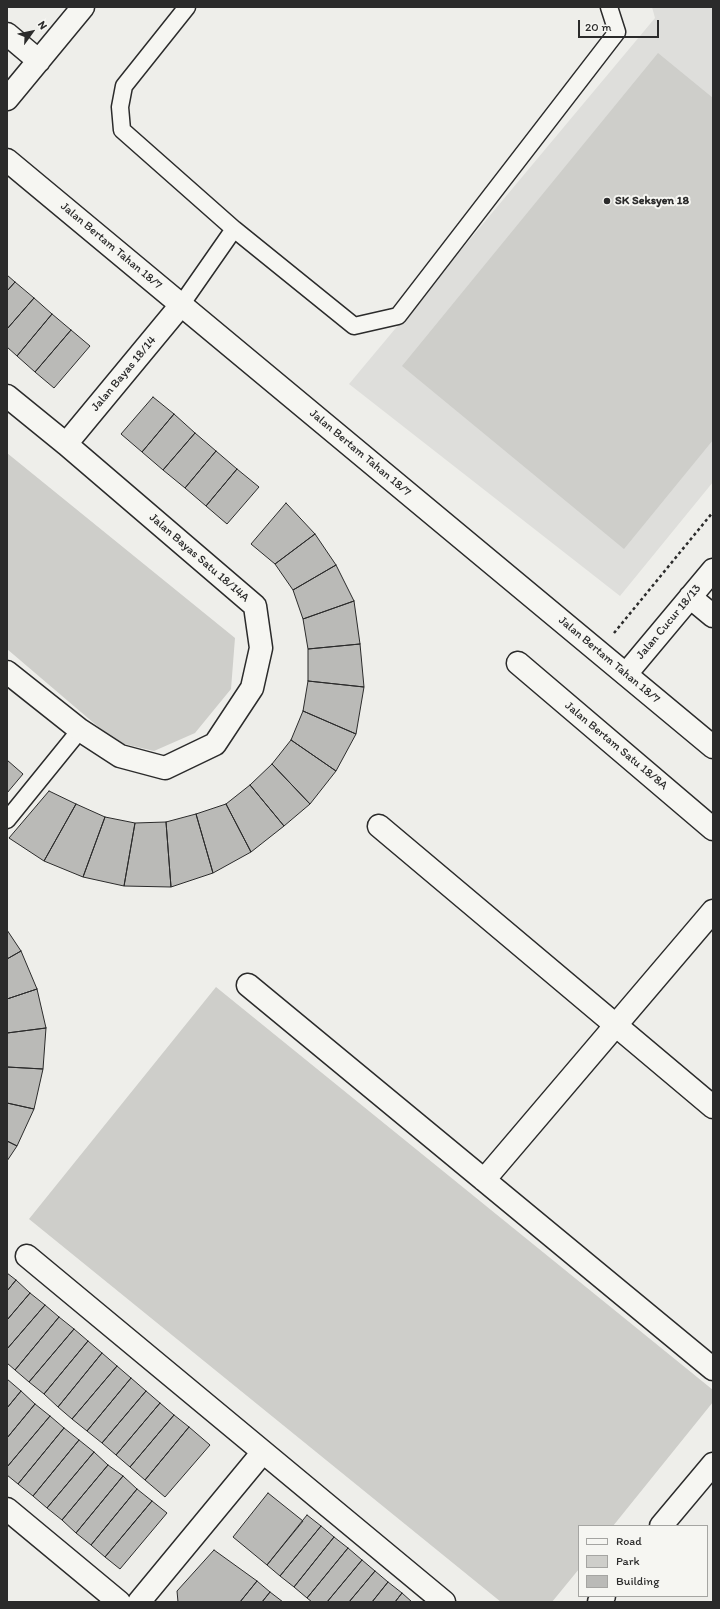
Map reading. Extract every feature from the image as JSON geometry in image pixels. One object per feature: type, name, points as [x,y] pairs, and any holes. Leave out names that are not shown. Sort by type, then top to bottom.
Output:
[{"type":"street","points":[[7,99],[83,7]]},
{"type":"street","points":[[7,34],[39,61]]},
{"type":"street","name":"Jalan Bertam Tahan 18/7","points":[[7,160],[713,747]]},
{"type":"street","name":"Jalan Bayas 18/14","points":[[66,444],[181,305]]},
{"type":"street","name":"Jalan Bayas Satu 18/14A","points":[[7,396],[66,444],[255,606],[261,648],[252,688],[215,744],[165,768],[120,756],[80,730],[7,672]]},
{"type":"street","name":"Jalan Cucur 18/13","points":[[626,674],[713,570]]},
{"type":"street","points":[[690,597],[713,616]]},
{"type":"street","name":"Jalan Bertam Satu 18/8A","points":[[518,664],[713,829]]},
{"type":"street","points":[[379,826],[713,1107]]},
{"type":"street","points":[[484,1180],[713,911]]},
{"type":"street","points":[[248,985],[713,1369]]},
{"type":"street","points":[[27,1256],[444,1602]]},
{"type":"street","points":[[139,1602],[263,1452]]},
{"type":"street","points":[[663,1525],[713,1464]]},
{"type":"street","points":[[7,1509],[119,1602]]},
{"type":"lane","points":[[187,7],[124,86],[120,107],[122,130],[234,229],[354,326],[398,316],[617,32],[609,7]]},
{"type":"lane","points":[[181,305],[234,229]]},
{"type":"lane","points":[[7,820],[80,730]]},
{"type":"path","points":[[599,652],[713,512]]},
{"type":"shaded area","name":"SK Seksyen 18","points":[[652,7],[713,7],[713,482],[620,596],[349,384],[655,18]]},
{"type":"green space","name":"SK Seksyen 18","points":[[658,53],[713,98],[713,440],[624,549],[402,366]]},
{"type":"green space","points":[[7,453],[235,638],[231,689],[195,733],[154,751],[116,742],[7,649]]},
{"type":"green space","points":[[216,987],[713,1390],[713,1402],[614,1525],[578,1525],[578,1570],[552,1602],[501,1602],[29,1219]]},
{"type":"building","points":[[7,275],[15,282],[7,291]]},
{"type":"building","points":[[15,282],[34,298],[7,329],[7,291]]},
{"type":"building","points":[[34,298],[52,314],[17,356],[7,347],[7,329]]},
{"type":"building","points":[[52,314],[71,330],[35,372],[17,356]]},
{"type":"building","points":[[71,330],[90,346],[54,388],[35,372]]},
{"type":"building","points":[[153,397],[174,414],[142,452],[121,434]]},
{"type":"building","points":[[174,414],[195,433],[163,470],[142,452]]},
{"type":"building","points":[[195,433],[216,451],[185,488],[163,470]]},
{"type":"building","points":[[216,451],[237,469],[206,506],[185,488]]},
{"type":"building","points":[[237,469],[259,487],[227,524],[206,506]]},
{"type":"building","points":[[286,503],[315,534],[275,564],[251,544]]},
{"type":"building","points":[[315,534],[336,565],[293,590],[275,564]]},
{"type":"building","points":[[336,565],[354,601],[303,619],[293,590]]},
{"type":"building","points":[[354,601],[360,644],[308,649],[303,619]]},
{"type":"building","points":[[360,644],[364,687],[308,681],[308,649]]},
{"type":"building","points":[[308,681],[364,687],[356,734],[303,711]]},
{"type":"building","points":[[303,711],[356,734],[336,771],[291,740]]},
{"type":"building","points":[[291,740],[336,771],[310,804],[272,764]]},
{"type":"building","points":[[7,760],[23,774],[7,793]]},
{"type":"building","points":[[272,764],[310,804],[284,826],[250,785]]},
{"type":"building","points":[[250,785],[284,826],[251,852],[226,804]]},
{"type":"building","points":[[49,791],[76,804],[44,861],[9,838]]},
{"type":"building","points":[[76,804],[105,817],[83,877],[44,861]]},
{"type":"building","points":[[226,804],[251,852],[213,873],[196,814]]},
{"type":"building","points":[[196,814],[213,873],[171,887],[166,822]]},
{"type":"building","points":[[105,817],[135,823],[124,886],[83,877]]},
{"type":"building","points":[[166,822],[171,887],[124,886],[135,823]]},
{"type":"building","points":[[7,930],[21,951],[7,959]]},
{"type":"building","points":[[21,951],[37,989],[7,999],[7,959]]},
{"type":"building","points":[[37,989],[46,1028],[7,1033],[7,999]]},
{"type":"building","points":[[46,1028],[43,1069],[7,1067],[7,1033]]},
{"type":"building","points":[[7,1067],[43,1069],[34,1109],[7,1103]]},
{"type":"building","points":[[7,1103],[34,1109],[17,1146],[7,1141]]},
{"type":"building","points":[[7,1141],[17,1146],[7,1161]]},
{"type":"building","points":[[7,1273],[16,1280],[7,1291]]},
{"type":"building","points":[[16,1280],[30,1293],[7,1320],[7,1291]]},
{"type":"building","points":[[30,1293],[45,1305],[7,1349],[7,1320]]},
{"type":"building","points":[[45,1305],[59,1317],[15,1370],[7,1363],[7,1349]]},
{"type":"building","points":[[59,1317],[74,1329],[29,1382],[15,1370]]},
{"type":"building","points":[[74,1329],[88,1341],[44,1394],[29,1382]]},
{"type":"building","points":[[88,1341],[102,1353],[58,1407],[44,1394]]},
{"type":"building","points":[[102,1353],[117,1366],[72,1419],[58,1407]]},
{"type":"building","points":[[117,1366],[131,1378],[87,1431],[72,1419]]},
{"type":"building","points":[[131,1378],[146,1391],[102,1443],[87,1431]]},
{"type":"building","points":[[7,1379],[21,1391],[7,1408]]},
{"type":"building","points":[[21,1391],[35,1404],[7,1438],[7,1408]]},
{"type":"building","points":[[146,1391],[160,1403],[116,1455],[102,1443]]},
{"type":"building","points":[[160,1403],[174,1415],[130,1467],[116,1455]]},
{"type":"building","points":[[35,1404],[50,1416],[7,1467],[7,1438]]},
{"type":"building","points":[[174,1415],[189,1427],[145,1480],[130,1467]]},
{"type":"building","points":[[50,1416],[64,1428],[18,1484],[7,1475],[7,1467]]},
{"type":"building","points":[[189,1427],[210,1445],[165,1497],[145,1480]]},
{"type":"building","points":[[64,1428],[79,1440],[33,1496],[18,1484]]},
{"type":"building","points":[[79,1440],[94,1452],[47,1508],[33,1496]]},
{"type":"building","points":[[94,1452],[108,1465],[62,1520],[47,1508]]},
{"type":"building","points":[[108,1465],[123,1476],[76,1533],[62,1520]]},
{"type":"building","points":[[123,1476],[137,1489],[91,1545],[76,1533]]},
{"type":"building","points":[[137,1489],[152,1501],[105,1557],[91,1545]]},
{"type":"building","points":[[268,1493],[303,1521],[267,1565],[233,1537]]},
{"type":"building","points":[[152,1501],[167,1513],[120,1569],[105,1557]]},
{"type":"building","points":[[307,1515],[321,1526],[280,1576],[267,1565]]},
{"type":"building","points":[[321,1526],[334,1537],[294,1587],[280,1576]]},
{"type":"building","points":[[334,1537],[348,1548],[307,1598],[294,1587]]},
{"type":"building","points":[[348,1548],[362,1560],[327,1602],[312,1602],[307,1598]]},
{"type":"building","points":[[214,1550],[257,1581],[240,1602],[178,1602],[177,1591]]},
{"type":"building","points":[[362,1560],[375,1571],[349,1602],[327,1602]]},
{"type":"building","points":[[375,1571],[388,1582],[372,1602],[349,1602]]},
{"type":"building","points":[[257,1581],[270,1592],[262,1602],[240,1602]]},
{"type":"building","points":[[388,1582],[402,1593],[395,1602],[372,1602]]},
{"type":"building","points":[[270,1592],[283,1602],[262,1602]]},
{"type":"building","points":[[402,1593],[412,1602],[395,1602]]},
{"type":"place","name":"SK Seksyen 18","points":[[607,201]]}]
